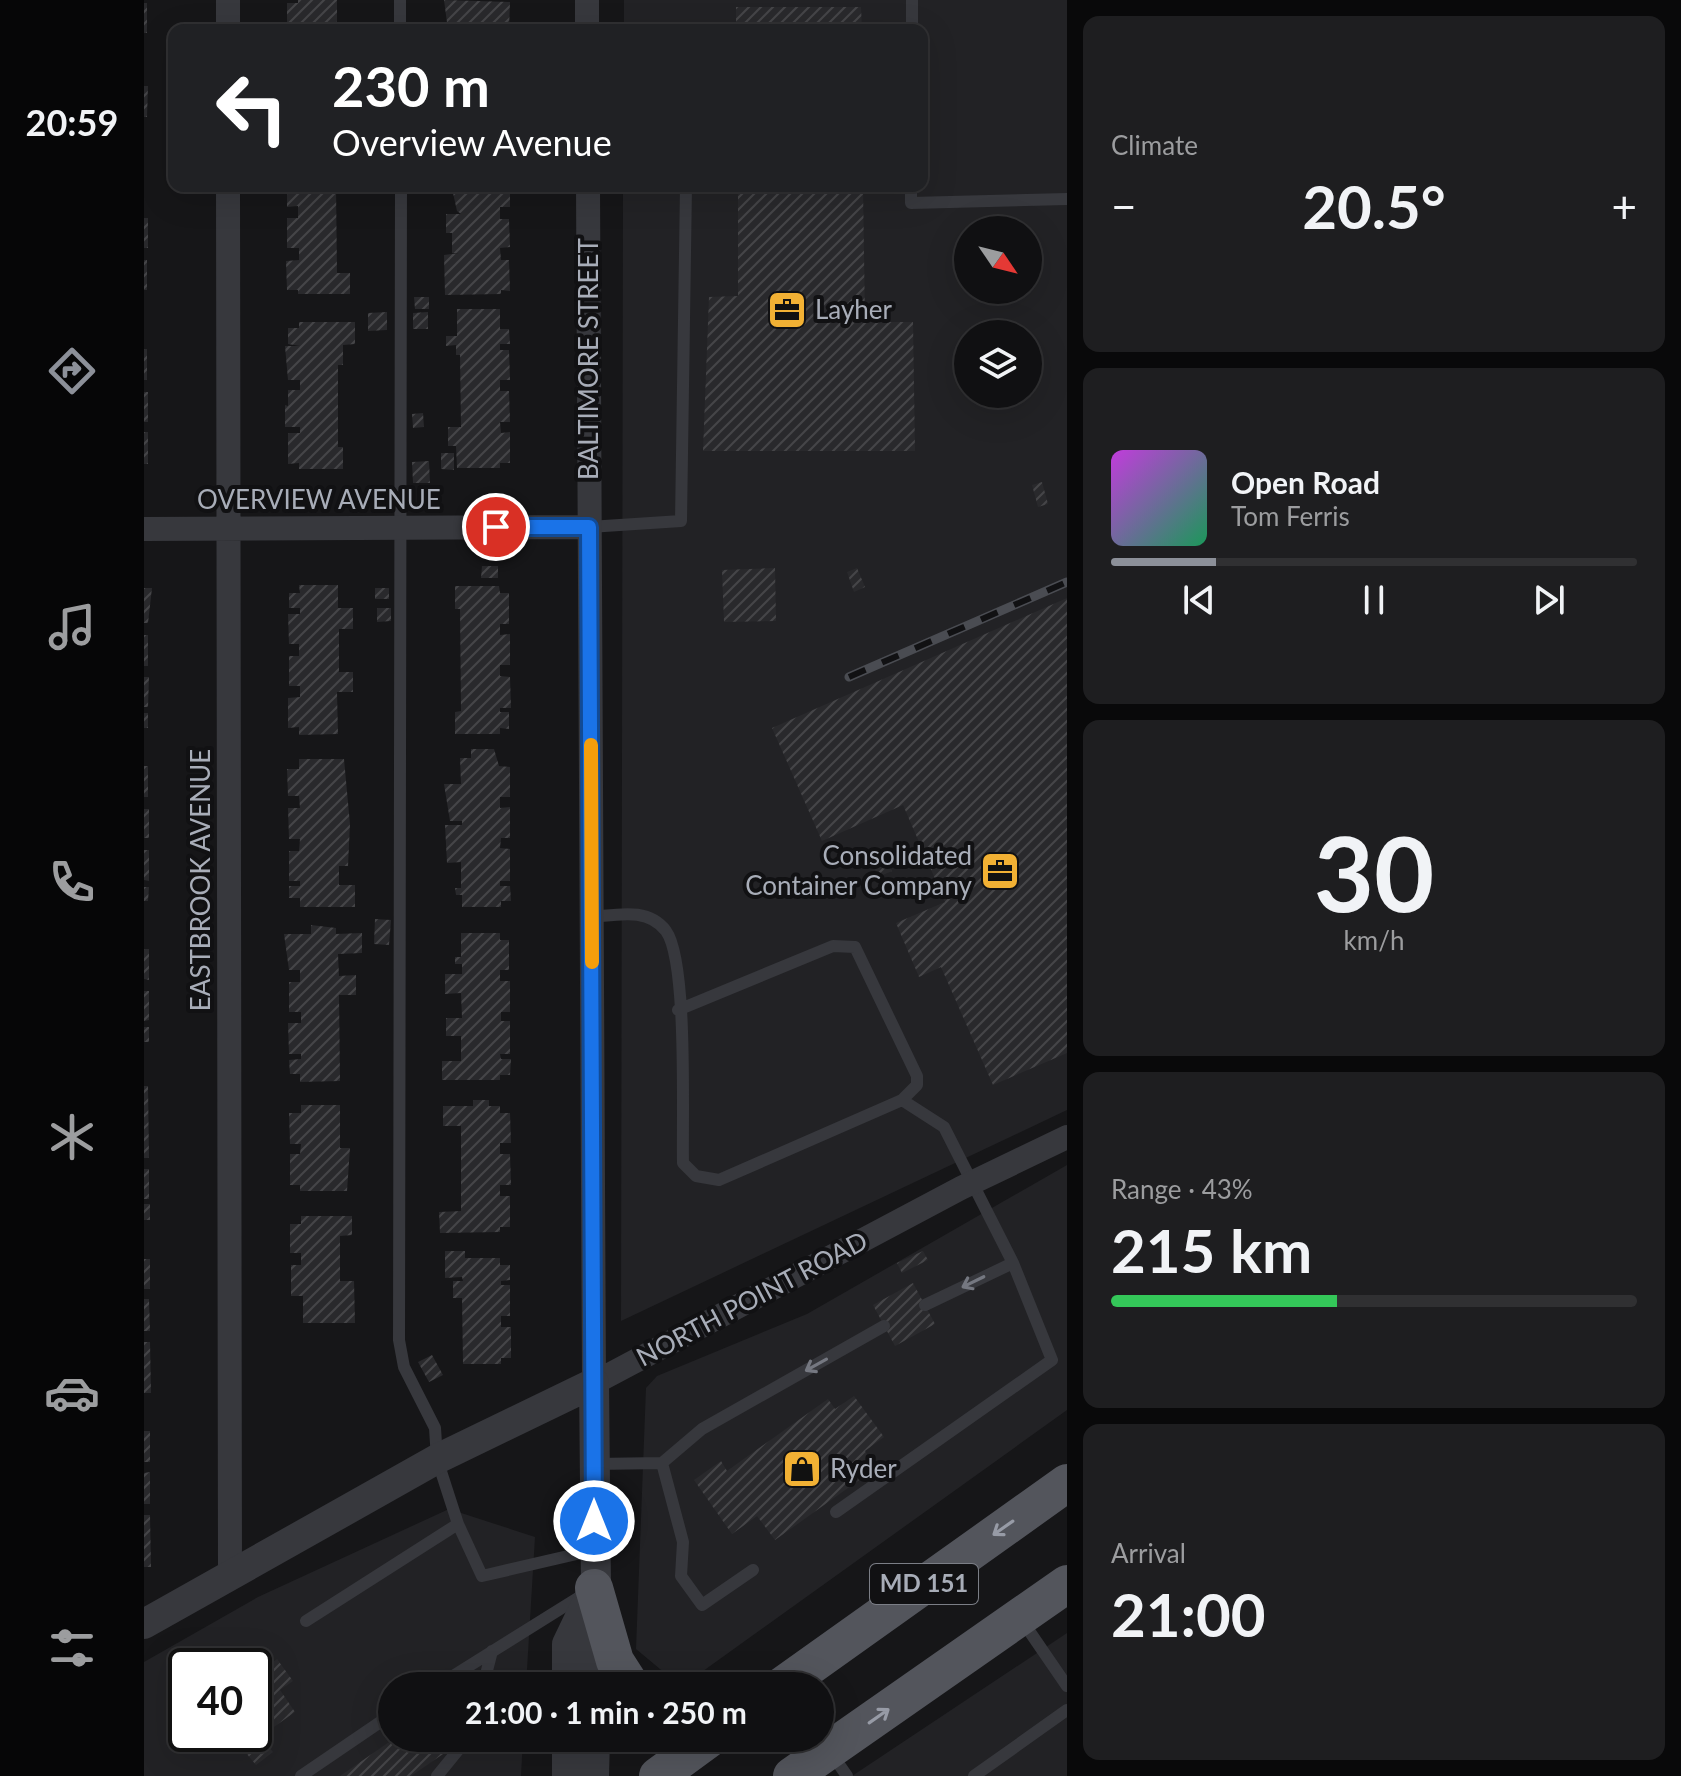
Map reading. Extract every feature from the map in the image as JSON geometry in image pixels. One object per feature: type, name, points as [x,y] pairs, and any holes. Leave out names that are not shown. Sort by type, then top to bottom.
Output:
[{"type":"main road","name":"MD 151","points":[[801,1672],[1067,1483]]},
{"type":"main road","name":"MD 151","points":[[792,1776],[838,1763],[1020,1617],[1067,1584]]},
{"type":"main road","points":[[594,1588],[615,1661],[622,1672]]},
{"type":"main road","points":[[779,1672],[857,1631]]},
{"type":"main road","points":[[658,1776],[691,1752]]},
{"type":"street","points":[[228,0],[228,24]]},
{"type":"street","points":[[587,0],[587,24]]},
{"type":"street","name":"EASTBROOK AVENUE","points":[[228,192],[230,1574]]},
{"type":"street","name":"BALTIMORE STREET","points":[[588,192],[597,1672]]},
{"type":"street","name":"OVERVIEW AVENUE","points":[[144,529],[228,526],[589,527]]},
{"type":"street","name":"NORTH POINT ROAD","points":[[144,1624],[437,1459],[594,1383],[970,1184],[1067,1137]]},
{"type":"street","name":"BALTIMORE STREET","points":[[567,1672],[567,1644],[594,1588]]},
{"type":"street","points":[[567,1752],[567,1776]]},
{"type":"street","points":[[594,1776],[595,1752]]},
{"type":"lane","points":[[400,0],[400,24]]},
{"type":"lane","points":[[912,0],[912,24]]},
{"type":"lane","points":[[401,192],[399,1340],[404,1367],[435,1428],[437,1459],[458,1524],[482,1576],[594,1550]]},
{"type":"lane","points":[[589,527],[681,521],[686,192]]},
{"type":"lane","points":[[911,192],[911,203],[1067,199]]},
{"type":"lane","points":[[592,917],[639,913],[665,931],[677,963],[678,1010],[683,1163],[696,1176],[719,1180],[902,1100],[917,1085],[917,1076],[855,947],[833,946],[678,1010]]},
{"type":"lane","points":[[836,1512],[1052,1360],[1013,1263],[970,1184],[944,1127],[902,1100]]},
{"type":"lane","points":[[925,1305],[1013,1263]]},
{"type":"lane","points":[[594,1464],[662,1463],[702,1429],[884,1326]]},
{"type":"lane","points":[[662,1463],[683,1542],[681,1576],[702,1605],[753,1570]]},
{"type":"lane","points":[[306,1621],[458,1524]]},
{"type":"lane","points":[[459,1672],[594,1588]]},
{"type":"lane","points":[[1020,1617],[1067,1686]]},
{"type":"lane","points":[[487,1672],[492,1651]]},
{"type":"lane","points":[[974,1776],[1067,1710]]},
{"type":"lane","points":[[301,1776],[378,1724]]},
{"type":"lane","points":[[437,1776],[457,1752]]},
{"type":"shaded area","points":[[624,0],[1067,0],[1067,1110],[621,1321],[623,192],[928,192],[928,24],[624,24]]},
{"type":"shaded area","points":[[1067,1165],[1067,1410],[702,1672],[664,1672],[636,1649],[646,1388],[657,1376],[807,1314]]},
{"type":"shaded area","points":[[449,1509],[535,1537],[527,1672],[378,1672],[378,1752],[522,1752],[521,1776],[144,1776],[144,1662],[168,1648],[168,1752],[272,1752],[272,1648],[169,1648],[258,1597]]},
{"type":"shaded area","points":[[1067,1633],[1067,1776],[852,1776]]},
{"type":"building","points":[[298,0],[337,0],[337,24],[287,24],[287,3],[298,3]]},
{"type":"building","points":[[444,0],[510,2],[509,24],[447,24]]},
{"type":"building","points":[[144,3],[147,3],[147,33],[144,33]]},
{"type":"building","points":[[736,7],[861,7],[862,24],[736,24]]},
{"type":"building","points":[[144,86],[148,86],[147,117],[144,117]]},
{"type":"building","points":[[287,192],[336,192],[337,273],[350,273],[350,294],[298,294],[298,290],[287,290],[286,261],[299,260],[299,248],[287,248],[287,218],[298,218],[298,206],[287,207]]},
{"type":"building","points":[[510,192],[510,207],[500,207],[500,219],[509,219],[510,247],[500,248],[501,260],[509,260],[510,291],[501,290],[501,294],[445,295],[444,255],[459,253],[452,253],[452,233],[446,233],[446,214],[461,214],[457,211],[453,193]]},
{"type":"building","name":"Layher","points":[[738,192],[863,192],[865,322],[913,322],[915,451],[703,451],[709,297],[738,296]]},
{"type":"building","points":[[144,218],[148,218],[148,248],[144,248]]},
{"type":"building","points":[[144,260],[147,260],[147,290],[144,290]]},
{"type":"building","points":[[414,297],[429,297],[429,309],[415,309]]},
{"type":"building","points":[[457,309],[500,309],[500,329],[509,329],[510,344],[500,344],[500,350],[509,350],[510,380],[500,380],[500,391],[509,391],[510,422],[500,422],[501,433],[510,432],[510,463],[500,463],[500,468],[457,468],[456,446],[448,446],[448,427],[461,427],[460,355],[456,355],[456,345],[446,346],[446,336],[457,336]]},
{"type":"building","points":[[387,312],[387,330],[368,331],[368,313]]},
{"type":"building","points":[[428,312],[428,329],[413,329],[413,313]]},
{"type":"building","points":[[299,322],[355,322],[355,344],[343,345],[343,365],[338,365],[338,447],[343,447],[343,469],[299,469],[299,463],[288,464],[288,433],[300,433],[300,427],[285,427],[285,405],[288,406],[288,390],[300,390],[300,380],[288,380],[285,346],[300,346],[288,344],[288,328],[299,328]]},
{"type":"building","points":[[144,349],[147,349],[147,380],[144,380]]},
{"type":"building","points":[[144,392],[148,392],[148,422],[144,422]]},
{"type":"building","points":[[423,413],[424,427],[413,428],[412,414]]},
{"type":"building","points":[[144,432],[148,432],[148,464],[144,464]]},
{"type":"building","points":[[441,453],[454,453],[454,470],[441,469]]},
{"type":"building","points":[[429,461],[430,483],[413,483],[412,462]]},
{"type":"building","points":[[1042,482],[1048,504],[1038,507],[1032,485]]},
{"type":"building","points":[[482,566],[498,566],[498,578],[481,578]]},
{"type":"building","points":[[775,568],[776,621],[724,622],[722,570]]},
{"type":"building","points":[[857,568],[865,587],[854,592],[847,572]]},
{"type":"building","points":[[299,585],[338,585],[338,608],[353,608],[353,629],[339,629],[339,672],[353,672],[353,692],[337,692],[338,734],[299,735],[299,727],[288,728],[288,698],[300,697],[300,686],[289,686],[289,656],[299,656],[299,644],[289,644],[288,614],[300,614],[300,608],[289,608],[289,593],[300,593]]},
{"type":"building","points":[[455,586],[499,586],[500,593],[509,593],[509,624],[500,624],[500,635],[510,634],[510,665],[500,665],[500,676],[510,677],[511,708],[500,708],[500,712],[509,712],[509,729],[500,728],[500,734],[455,734],[455,712],[461,711],[460,609],[455,609]]},
{"type":"building","points":[[144,588],[152,588],[148,623],[144,623]]},
{"type":"building","points":[[375,588],[389,588],[389,599],[375,599]]},
{"type":"building","name":"Consolidated Container Company","points":[[1067,598],[1067,1053],[993,1085],[941,967],[919,977],[896,923],[945,902],[903,805],[822,841],[772,728]]},
{"type":"building","points":[[377,608],[391,608],[391,621],[377,622]]},
{"type":"building","points":[[144,635],[148,635],[148,666],[144,666]]},
{"type":"building","points":[[144,677],[149,677],[148,707],[144,707]]},
{"type":"building","points":[[144,713],[148,713],[148,728],[144,728]]},
{"type":"building","points":[[471,749],[494,749],[499,766],[510,767],[510,797],[500,797],[500,808],[510,807],[510,838],[501,838],[500,848],[510,849],[510,881],[500,881],[500,886],[510,886],[511,901],[501,901],[501,907],[462,907],[462,895],[456,895],[455,888],[461,888],[461,862],[447,863],[445,825],[462,825],[462,821],[450,821],[444,784],[461,784],[460,758],[471,758]]},
{"type":"building","points":[[299,759],[344,759],[350,824],[348,866],[339,866],[339,885],[355,885],[355,907],[300,907],[300,898],[289,898],[289,886],[300,886],[300,881],[289,881],[289,851],[299,851],[300,839],[289,839],[288,808],[300,808],[299,796],[288,796],[287,769],[299,769]]},
{"type":"building","points":[[144,766],[148,766],[148,797],[144,797]]},
{"type":"building","points":[[144,809],[149,809],[149,838],[144,838]]},
{"type":"building","points":[[144,850],[149,850],[149,881],[144,880]]},
{"type":"building","points":[[886,858],[892,871],[878,877],[873,864]]},
{"type":"building","points":[[144,887],[149,887],[148,901],[144,901]]},
{"type":"building","points":[[375,919],[391,920],[389,945],[374,944]]},
{"type":"building","points":[[311,925],[336,928],[336,934],[362,933],[362,953],[338,954],[339,976],[356,975],[356,995],[339,995],[340,1081],[300,1082],[300,1074],[290,1074],[289,1060],[301,1059],[301,1054],[289,1054],[288,1023],[301,1023],[301,1012],[289,1012],[289,982],[300,982],[300,970],[289,970],[284,934],[311,934]]},
{"type":"building","points":[[461,933],[500,933],[500,940],[509,940],[509,970],[500,970],[500,981],[510,981],[510,1012],[501,1012],[501,1021],[510,1021],[510,1054],[500,1054],[501,1059],[511,1059],[510,1075],[500,1075],[500,1080],[442,1080],[442,1061],[461,1061],[461,1036],[446,1036],[446,1018],[462,1018],[461,993],[445,994],[445,974],[462,974],[462,964],[455,964],[455,957],[461,957]]},
{"type":"building","points":[[144,949],[149,949],[149,980],[144,979]]},
{"type":"building","points":[[144,991],[149,991],[149,1020],[144,1021]]},
{"type":"building","points":[[144,1027],[149,1027],[149,1042],[144,1042]]},
{"type":"building","points":[[144,1086],[148,1086],[149,1158],[144,1158]]},
{"type":"building","points":[[473,1100],[489,1100],[489,1106],[500,1106],[500,1113],[510,1113],[511,1143],[500,1143],[500,1154],[510,1154],[511,1185],[500,1185],[500,1196],[510,1196],[510,1227],[500,1227],[500,1232],[440,1233],[439,1212],[461,1211],[461,1126],[443,1126],[443,1106],[473,1106]]},
{"type":"building","points":[[301,1105],[340,1105],[340,1148],[350,1148],[347,1191],[300,1191],[300,1185],[290,1185],[290,1154],[300,1154],[301,1144],[290,1144],[289,1113],[301,1113]]},
{"type":"building","points":[[144,1169],[149,1169],[149,1199],[144,1199]]},
{"type":"building","points":[[144,1204],[150,1204],[150,1220],[144,1220]]},
{"type":"building","points":[[301,1216],[352,1216],[352,1235],[340,1236],[340,1281],[354,1281],[355,1323],[303,1323],[303,1296],[291,1296],[291,1265],[301,1265],[301,1253],[290,1253],[290,1224],[301,1224]]},
{"type":"building","points":[[445,1251],[465,1251],[465,1258],[500,1258],[500,1265],[510,1265],[510,1280],[501,1281],[501,1285],[510,1285],[510,1316],[501,1316],[501,1327],[511,1327],[511,1358],[501,1358],[501,1364],[463,1364],[462,1298],[453,1298],[453,1281],[463,1281],[462,1277],[445,1278]]},
{"type":"building","points":[[923,1251],[928,1260],[902,1273],[897,1263]]},
{"type":"building","points":[[144,1259],[150,1259],[150,1289],[144,1289]]},
{"type":"building","points":[[913,1283],[935,1324],[895,1346],[873,1305]]},
{"type":"building","points":[[144,1299],[149,1299],[150,1331],[144,1331]]},
{"type":"building","points":[[144,1342],[150,1342],[151,1393],[144,1393]]},
{"type":"building","points":[[432,1355],[443,1375],[429,1382],[418,1362]]},
{"type":"building","name":"Ryder","points":[[854,1396],[884,1437],[865,1451],[876,1468],[775,1540],[757,1516],[732,1534],[694,1480],[721,1461],[727,1471],[828,1399],[835,1409]]},
{"type":"building","points":[[144,1431],[150,1431],[150,1462],[144,1462]]},
{"type":"building","points":[[150,1472],[150,1504],[144,1504],[144,1473]]},
{"type":"building","points":[[144,1515],[150,1515],[151,1567],[144,1567]]},
{"type":"building","points":[[277,1659],[293,1681],[280,1690],[295,1712],[272,1728],[272,1663]]},
{"type":"building","points":[[378,1750],[446,1752],[411,1776],[340,1776]]},
{"type":"building","points":[[272,1751],[273,1752],[256,1765],[246,1753]]},
{"type":"railway","points":[[849,677],[1067,582]]},
{"type":"slow traffic","points":[[591,745],[592,962]]},
{"type":"place","name":"Layher","points":[[787,310]]},
{"type":"place","name":"Consolidated Container Company","points":[[1000,871]]},
{"type":"place","name":"Ryder","points":[[802,1469]]},
{"type":"route","points":[[496,527],[589,527],[594,1521]]}]
